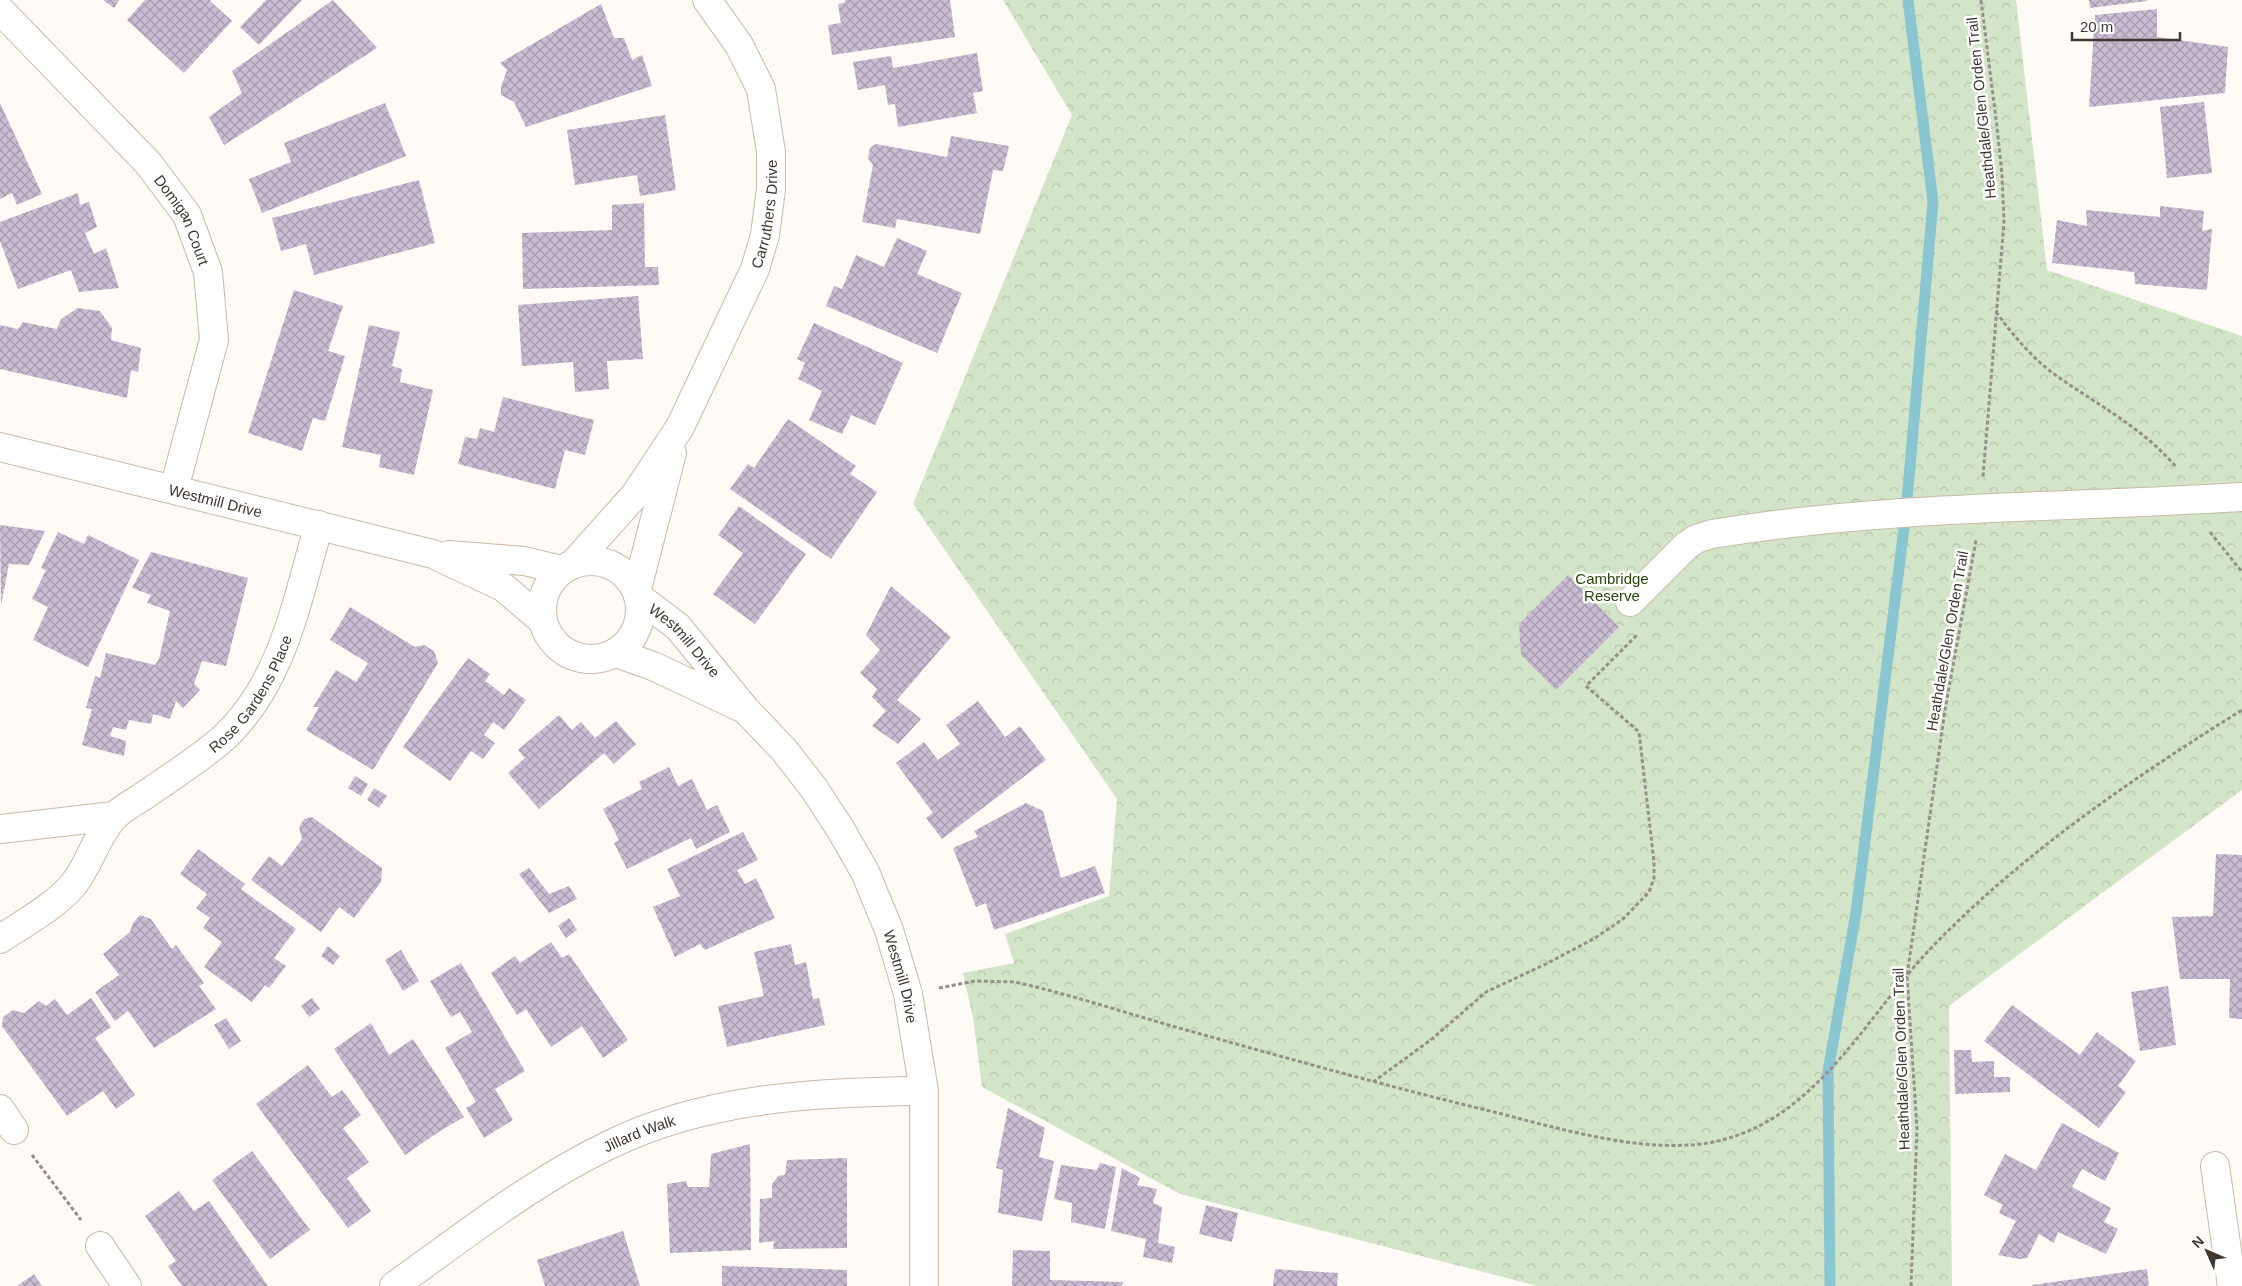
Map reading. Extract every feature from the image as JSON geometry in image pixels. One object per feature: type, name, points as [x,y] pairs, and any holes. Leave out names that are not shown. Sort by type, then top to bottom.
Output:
[{"type":"street","name":"Carruthers Drive","points":[[568,566],[635,495],[680,428],[755,268],[765,235],[771,189],[770,152],[761,89],[739,44],[707,0]]},
{"type":"street","name":"Domigan Court","points":[[0,10],[148,163],[187,215],[208,272],[214,340],[174,489]]},
{"type":"street","name":"Carruthers Drive","points":[[638,593],[649,538],[680,428]]},
{"type":"street","name":"Westmill Drive","points":[[0,447],[433,554],[568,566]]},
{"type":"street","points":[[1630,602],[1686,546],[1696,539],[1712,534],[1818,520],[1906,512],[2242,497]]},
{"type":"street","name":"Rose Gardens Place","points":[[0,939],[56,900],[72,886],[114,816],[220,741],[242,718],[274,671],[285,643],[319,525]]},
{"type":"street","name":"Westmill Drive","points":[[433,554],[504,587],[542,620]]},
{"type":"street","points":[[589,560],[604,562],[617,567],[629,577],[638,593],[641,614],[637,630],[628,643],[616,653],[601,659],[585,659],[571,655],[558,647],[548,635],[542,620],[542,606],[545,593],[552,580],[568,566],[589,560]]},
{"type":"street","name":"Westmill Drive","points":[[638,593],[678,627],[746,710],[784,750],[813,787],[865,872],[889,930],[908,994],[924,1091],[924,1286]]},
{"type":"street","name":"Westmill Drive","points":[[616,653],[653,666],[746,710]]},
{"type":"street","name":"Rose Gardens Place","points":[[0,829],[114,816]]},
{"type":"street","name":"Jillard Walk","points":[[394,1286],[572,1164],[610,1144],[646,1129],[725,1106],[760,1101],[878,1092],[924,1091]]},
{"type":"street","points":[[2215,1166],[2232,1286]]},
{"type":"street","points":[[100,1246],[127,1286]]},
{"type":"path","name":"Heathdale/Glen Orden Trail","points":[[1911,1286],[1917,1129],[1907,976],[1945,710],[1976,542],[2004,222],[2002,174],[1981,0]]},
{"type":"path","points":[[1996,312],[2021,344],[2038,361],[2054,374],[2114,412],[2165,454],[2182,475],[2196,500],[2203,521],[2215,540],[2242,572]]},
{"type":"path","points":[[1373,1083],[1408,1059],[1486,992],[1546,964],[1595,938],[1623,919],[1650,892],[1654,878],[1654,862],[1639,732],[1586,686],[1644,628]]},
{"type":"path","points":[[908,994],[975,981],[1015,982],[1373,1083],[1538,1123],[1609,1138],[1657,1145],[1691,1146],[1720,1141],[1750,1130],[1780,1114],[1806,1092],[1861,1036],[1932,947],[1981,900],[2019,868],[2084,817],[2153,768],[2242,710]]},
{"type":"path","points":[[7,1120],[100,1246]]},
{"type":"green space","name":"Cambridge Reserve","points":[[1003,0],[2016,0],[2047,270],[2242,336],[2242,790],[1949,1006],[1952,1286],[1538,1286],[1180,1194],[982,1087],[973,1018],[963,973],[1014,963],[1005,934],[1109,896],[1117,799],[913,504],[1072,115]]},
{"type":"building","points":[[103,0],[119,0],[114,8]]},
{"type":"building","points":[[145,0],[211,0],[232,21],[184,73],[127,20]]},
{"type":"building","points":[[266,0],[302,0],[259,45],[240,27]]},
{"type":"building","points":[[333,0],[377,48],[224,145],[209,117],[242,93],[232,71]]},
{"type":"building","points":[[845,0],[950,0],[955,37],[832,55],[828,25],[841,23],[838,4],[845,3]]},
{"type":"building","points":[[2089,0],[2147,0],[2147,1],[2090,8]]},
{"type":"building","points":[[601,4],[614,38],[624,38],[632,60],[642,55],[652,86],[526,127],[514,102],[501,95],[501,87],[507,70],[500,63]]},
{"type":"building","points":[[2157,9],[2157,37],[2228,47],[2225,93],[2089,107],[2095,15]]},
{"type":"building","points":[[977,53],[983,91],[973,93],[977,113],[898,127],[895,104],[888,105],[885,85],[858,90],[853,62],[891,56],[893,68]]},
{"type":"building","points":[[2204,102],[2212,173],[2167,178],[2160,107]]},
{"type":"building","points":[[0,103],[42,194],[17,205],[12,193],[0,199]]},
{"type":"building","points":[[385,103],[406,156],[262,213],[249,179],[291,162],[284,143]]},
{"type":"building","points":[[665,115],[676,190],[640,196],[637,175],[575,185],[567,130]]},
{"type":"building","points":[[951,136],[1009,146],[1003,171],[993,170],[980,234],[897,219],[895,228],[862,222],[873,165],[868,158],[870,148],[876,144],[947,157]]},
{"type":"building","points":[[419,180],[435,243],[314,275],[306,244],[281,251],[272,218]]},
{"type":"building","points":[[78,193],[80,205],[89,202],[97,227],[85,233],[94,254],[106,248],[119,288],[79,292],[71,270],[18,289],[0,241],[0,222]]},
{"type":"building","points":[[644,203],[645,267],[658,267],[659,285],[523,289],[522,233],[612,230],[612,205]]},
{"type":"building","points":[[2160,206],[2204,211],[2202,231],[2212,229],[2207,290],[2135,284],[2134,272],[2052,263],[2057,220],[2087,226],[2086,210],[2160,217]]},
{"type":"building","points":[[897,238],[927,251],[917,274],[962,293],[937,353],[826,306],[834,286],[842,289],[856,255],[884,267]]},
{"type":"building","points":[[294,290],[343,306],[328,351],[345,356],[325,421],[313,418],[302,451],[248,433]]},
{"type":"building","points":[[638,296],[643,359],[607,361],[609,389],[575,392],[573,362],[522,366],[518,305]]},
{"type":"building","points":[[78,308],[100,311],[112,328],[111,340],[141,348],[138,372],[131,370],[127,398],[0,369],[0,325],[18,329],[23,322],[57,329],[61,319]]},
{"type":"building","points":[[814,323],[903,363],[875,425],[851,415],[842,434],[809,420],[822,391],[798,379],[805,363],[797,359]]},
{"type":"building","points":[[369,325],[400,332],[392,366],[402,369],[400,382],[433,390],[414,475],[379,467],[381,455],[342,447]]},
{"type":"building","points":[[503,397],[594,420],[585,455],[565,450],[555,489],[458,464],[465,437],[477,439],[480,428],[494,432]]},
{"type":"building","points":[[788,419],[856,466],[850,474],[877,492],[831,559],[730,489],[748,464],[754,468]]},
{"type":"building","points":[[739,506],[806,554],[755,624],[713,594],[743,553],[718,535]]},
{"type":"building","points":[[0,525],[45,531],[29,565],[9,564],[1,605]]},
{"type":"building","points":[[58,532],[84,544],[88,535],[139,560],[88,667],[33,640],[48,607],[32,599],[46,570],[41,568]]},
{"type":"building","points":[[151,552],[248,578],[226,666],[202,661],[194,684],[200,690],[183,708],[176,701],[170,719],[153,714],[151,724],[129,720],[126,730],[113,727],[110,736],[126,741],[124,756],[82,745],[92,709],[86,708],[95,676],[100,678],[106,653],[155,665],[159,659],[170,611],[147,603],[151,595],[132,588]]},
{"type":"building","points":[[1568,575],[1619,627],[1556,690],[1521,655],[1519,624]]},
{"type":"building","points":[[891,586],[951,637],[897,700],[921,719],[898,744],[872,726],[886,711],[872,697],[877,689],[860,673],[880,650],[866,635]]},
{"type":"building","points":[[350,607],[415,647],[424,645],[434,651],[438,663],[373,770],[306,730],[319,707],[313,707],[336,670],[356,682],[368,663],[330,640]]},
{"type":"building","points":[[468,658],[490,674],[485,681],[504,695],[509,688],[526,700],[504,730],[493,722],[484,735],[495,743],[483,759],[471,751],[450,781],[403,747]]},
{"type":"building","points":[[978,701],[1005,737],[1020,726],[1046,760],[942,839],[926,818],[933,813],[896,763],[924,742],[938,760],[960,744],[946,725]]},
{"type":"building","points":[[559,715],[572,730],[581,722],[595,738],[616,721],[636,744],[614,764],[604,753],[539,809],[508,773],[525,758],[518,750]]},
{"type":"building","points":[[669,767],[678,786],[692,779],[707,810],[717,805],[730,832],[696,849],[691,838],[627,869],[614,843],[619,840],[603,809],[642,789],[639,782]]},
{"type":"building","points":[[355,776],[368,784],[361,796],[348,788]]},
{"type":"building","points":[[374,788],[387,796],[379,808],[367,800]]},
{"type":"building","points":[[1026,803],[1043,811],[1061,878],[1095,866],[1105,893],[994,930],[986,903],[976,907],[953,848],[978,837],[974,831]]},
{"type":"building","points":[[312,817],[382,868],[381,882],[354,918],[339,907],[321,932],[251,880],[269,856],[282,866],[302,839],[299,827],[304,819]]},
{"type":"building","points":[[743,832],[758,860],[737,870],[745,884],[756,878],[775,918],[705,950],[700,944],[675,957],[653,907],[680,896],[667,869]]},
{"type":"building","points":[[198,849],[245,884],[241,889],[296,929],[274,958],[286,966],[269,988],[265,985],[252,1002],[204,967],[222,942],[203,928],[210,918],[196,908],[207,894],[180,874]]},
{"type":"building","points":[[2216,854],[2242,855],[2242,1019],[2229,1018],[2230,979],[2180,979],[2172,917],[2213,916]]},
{"type":"building","points":[[529,868],[549,894],[569,886],[577,899],[549,913],[519,874]]},
{"type":"building","points":[[140,915],[151,919],[172,949],[176,945],[204,983],[199,986],[216,1009],[154,1048],[128,1011],[115,1021],[95,992],[119,975],[103,954],[130,932],[133,923]]},
{"type":"building","points":[[569,918],[577,930],[566,938],[558,926]]},
{"type":"building","points":[[551,942],[562,958],[569,954],[628,1040],[603,1058],[582,1026],[551,1047],[526,1009],[517,1015],[491,973],[515,956],[520,963]]},
{"type":"building","points":[[791,944],[795,965],[806,962],[813,999],[819,998],[825,1025],[727,1047],[718,1006],[764,996],[754,952]]},
{"type":"building","points":[[328,946],[340,956],[333,965],[321,956]]},
{"type":"building","points":[[401,950],[419,981],[403,991],[385,960]]},
{"type":"building","points":[[461,963],[525,1071],[495,1089],[513,1120],[484,1138],[466,1108],[476,1102],[445,1048],[472,1032],[460,1012],[451,1017],[430,981]]},
{"type":"building","points":[[2168,986],[2176,1045],[2140,1051],[2131,992]]},
{"type":"building","points":[[91,998],[111,1027],[95,1038],[135,1095],[116,1109],[103,1091],[67,1116],[2,1026],[3,1017],[13,1010],[24,1013],[39,1001],[46,1006],[55,999],[67,1015]]},
{"type":"building","points":[[312,998],[320,1009],[309,1017],[301,1006]]},
{"type":"building","points":[[2012,1005],[2080,1055],[2097,1032],[2136,1061],[2118,1086],[2126,1092],[2099,1128],[1984,1041]]},
{"type":"building","points":[[226,1018],[241,1041],[229,1049],[214,1025]]},
{"type":"building","points":[[371,1023],[389,1055],[413,1039],[464,1117],[405,1155],[334,1049]]},
{"type":"building","points":[[1954,1050],[1971,1050],[1972,1062],[1994,1061],[1994,1077],[2010,1077],[2010,1092],[1955,1094]]},
{"type":"building","points":[[308,1065],[332,1097],[342,1090],[361,1115],[343,1128],[369,1162],[347,1178],[371,1211],[348,1228],[256,1104]]},
{"type":"building","points":[[1008,1108],[1045,1128],[1039,1157],[1054,1161],[1042,1221],[998,1213],[1003,1170],[996,1168]]},
{"type":"building","points":[[2062,1123],[2119,1153],[2105,1181],[2082,1169],[2072,1187],[2111,1208],[2104,1222],[2118,1229],[2106,1254],[2058,1232],[2054,1243],[2039,1234],[2027,1258],[2020,1259],[1998,1255],[2016,1221],[1999,1213],[2003,1205],[1984,1195],[2005,1154],[2036,1170]]},
{"type":"building","points":[[750,1144],[751,1250],[670,1253],[667,1184],[686,1181],[688,1187],[709,1187],[711,1154]]},
{"type":"building","points":[[252,1151],[310,1230],[270,1259],[212,1180]]},
{"type":"building","points":[[847,1158],[847,1248],[773,1249],[774,1241],[759,1243],[760,1199],[772,1198],[772,1184],[778,1176],[785,1175],[787,1160]]},
{"type":"building","points":[[1100,1163],[1116,1167],[1105,1229],[1071,1222],[1072,1203],[1054,1199],[1061,1165],[1097,1170]]},
{"type":"building","points":[[1122,1168],[1140,1178],[1137,1185],[1157,1189],[1153,1203],[1162,1207],[1158,1243],[1175,1247],[1172,1263],[1143,1257],[1146,1239],[1111,1231]]},
{"type":"building","points":[[179,1191],[194,1211],[209,1201],[268,1286],[182,1286],[168,1266],[176,1261],[145,1216]]},
{"type":"building","points":[[1206,1205],[1238,1213],[1232,1242],[1199,1234]]},
{"type":"building","points":[[623,1231],[640,1286],[545,1286],[537,1260]]},
{"type":"building","points":[[1013,1250],[1050,1251],[1050,1280],[1123,1282],[1122,1286],[1012,1286]]},
{"type":"building","points":[[722,1266],[847,1270],[847,1286],[722,1286]]},
{"type":"building","points":[[1275,1269],[1338,1273],[1337,1286],[1273,1286]]},
{"type":"building","points":[[2147,1269],[2149,1286],[2032,1286],[2032,1285]]},
{"type":"building","points":[[34,1274],[42,1286],[17,1286]]},
{"type":"waterway","points":[[1830,1286],[1828,1071],[1856,913],[1906,512],[1933,202],[1908,0]]}]
